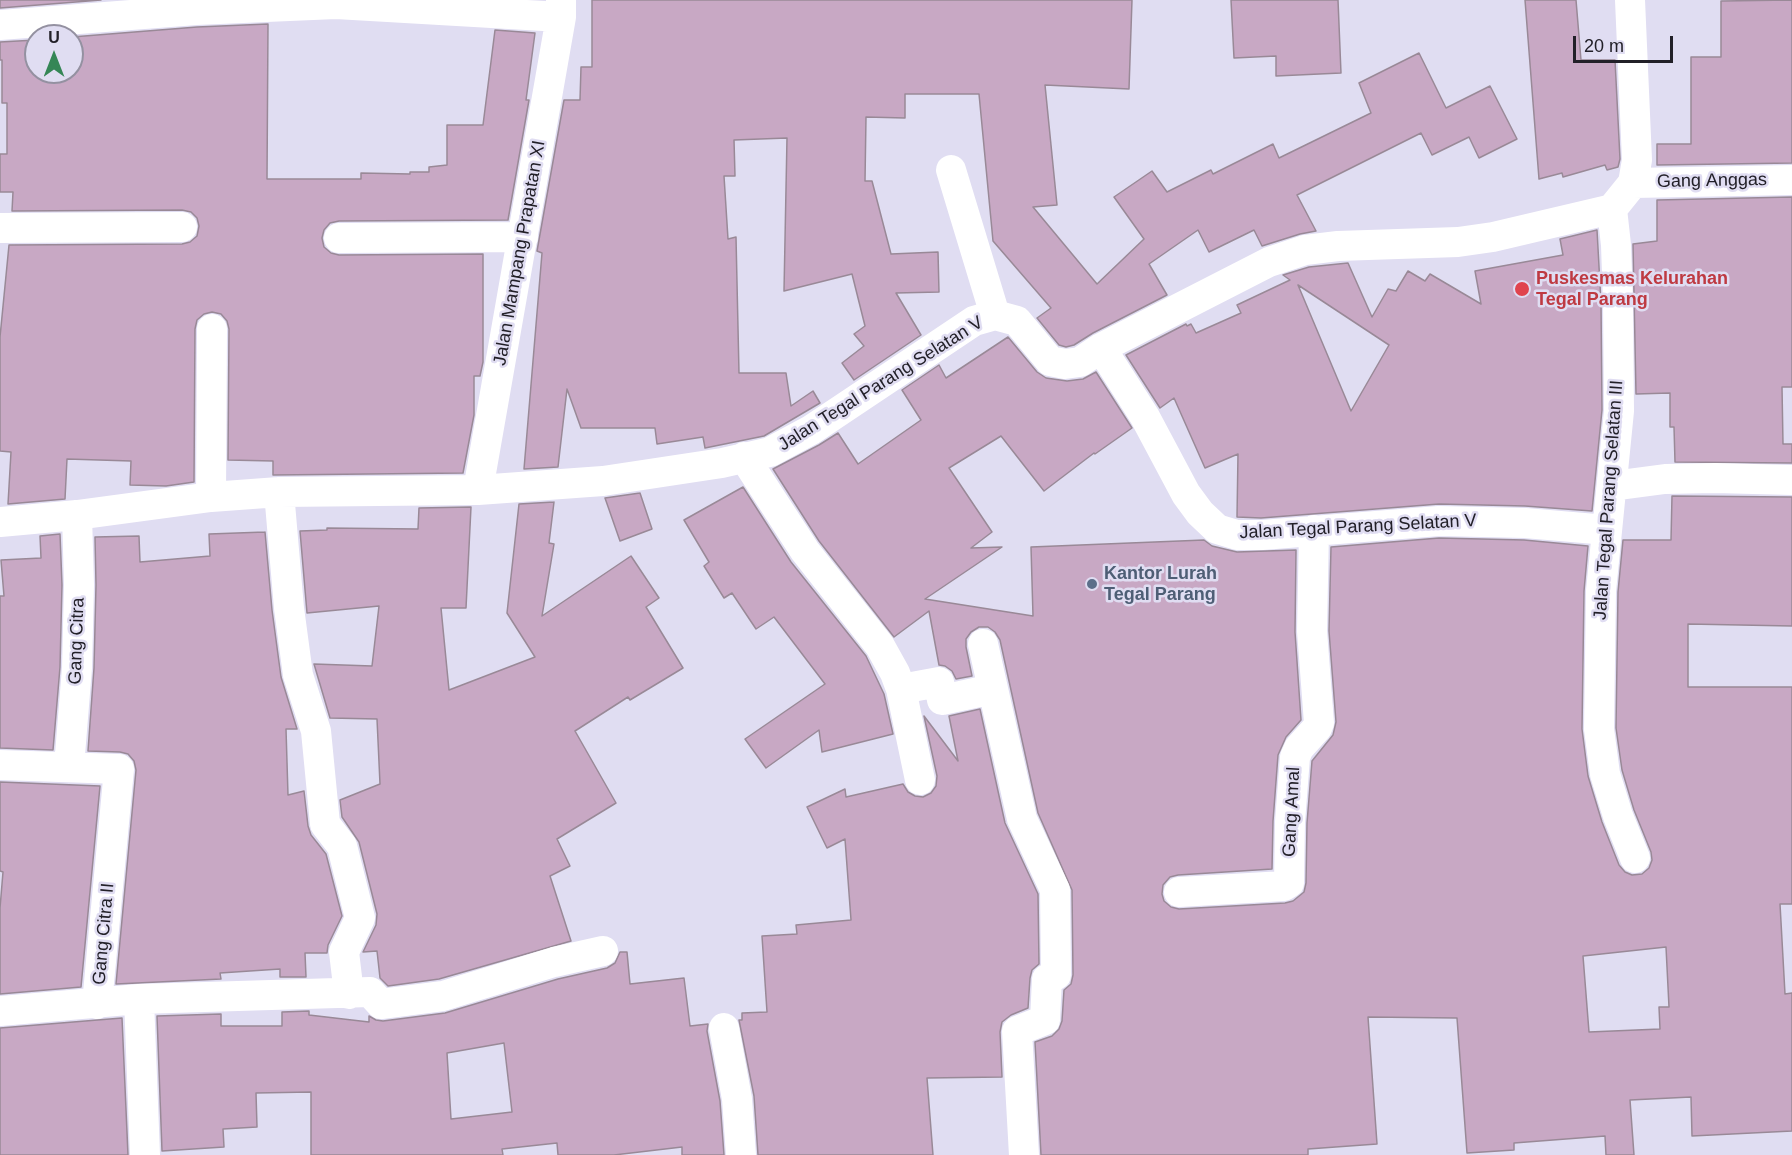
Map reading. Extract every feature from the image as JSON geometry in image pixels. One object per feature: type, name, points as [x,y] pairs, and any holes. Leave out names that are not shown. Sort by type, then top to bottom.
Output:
[{"type":"street","points":[[1612,210],[1633,183],[1637,160],[1630,0]]},
{"type":"street","points":[[0,25],[196,10],[336,4],[561,8]]},
{"type":"street","name":"Jalan Mampang Prapatan XI","points":[[478,490],[561,8]]},
{"type":"street","points":[[951,170],[995,315]]},
{"type":"street","name":"Gang Anggas","points":[[1633,183],[1792,180]]},
{"type":"street","name":"Jalan Tegal Parang Selatan V","points":[[279,492],[478,490],[603,481],[722,463],[770,452],[811,430],[974,321],[995,315],[1017,321],[1050,360],[1065,364],[1080,362],[1101,348],[1269,262],[1305,250],[1360,245],[1458,242],[1493,237],[1612,210]]},
{"type":"street","name":"Jalan Tegal Parang Selatan III","points":[[1612,210],[1616,245],[1619,411],[1601,591],[1599,729],[1605,774],[1618,816],[1635,858]]},
{"type":"street","points":[[0,228],[182,227]]},
{"type":"street","points":[[339,238],[523,237]]},
{"type":"street","points":[[211,497],[212,329]]},
{"type":"street","name":"Jalan Tegal Parang Selatan V","points":[[1101,348],[1145,417],[1186,494],[1200,513],[1217,529],[1237,535],[1439,521],[1525,523],[1607,530]]},
{"type":"street","points":[[744,458],[805,550],[880,646],[895,673],[901,689],[920,780]]},
{"type":"street","points":[[1612,486],[1665,479],[1792,480]]},
{"type":"street","points":[[0,522],[77,515],[211,497],[279,492],[290,619],[298,675],[316,730],[325,824],[342,846],[360,918],[344,952],[349,994]]},
{"type":"street","name":"Gang Citra","points":[[69,767],[77,668],[79,585],[77,515]]},
{"type":"street","name":"Gang Amal","points":[[1179,892],[1284,886],[1289,883],[1290,822],[1295,757],[1299,748],[1319,723],[1312,631],[1314,530]]},
{"type":"street","points":[[983,644],[1022,819],[1054,890],[1056,975],[1047,979],[1045,1020],[1017,1031],[1024,1155]]},
{"type":"street","points":[[901,689],[939,682],[942,700],[993,689]]},
{"type":"street","name":"Gang Citra II","points":[[0,765],[119,769],[97,1004],[140,999],[370,992],[381,1004],[443,996],[554,962],[603,951]]},
{"type":"street","points":[[140,999],[145,1155]]},
{"type":"street","points":[[0,1011],[97,1004]]},
{"type":"street","points":[[724,1028],[737,1100],[741,1155]]},
{"type":"building","points":[[0,0],[101,0],[0,8]]},
{"type":"building","points":[[592,0],[1132,0],[1129,89],[1045,85],[1057,205],[1033,207],[1097,284],[1144,239],[1114,197],[1152,171],[1167,192],[1211,170],[1213,174],[1273,144],[1279,158],[1371,113],[1359,83],[1419,53],[1446,108],[1490,86],[1517,139],[1479,158],[1469,137],[1432,155],[1421,133],[1297,195],[1316,231],[1262,246],[1254,230],[1209,252],[1198,230],[1149,264],[1167,295],[1074,345],[1066,347],[1059,345],[1037,318],[1051,308],[993,241],[979,94],[905,94],[905,118],[866,117],[865,181],[872,181],[891,254],[938,252],[939,292],[896,293],[921,335],[854,380],[842,363],[864,346],[854,334],[865,326],[852,274],[784,291],[787,138],[734,140],[735,176],[724,176],[728,239],[736,237],[739,373],[786,373],[791,406],[813,391],[820,403],[764,436],[705,448],[703,437],[657,444],[655,428],[581,428],[567,389],[558,467],[524,469],[542,253],[537,251],[564,100],[580,100],[581,67],[592,67]]},
{"type":"building","points":[[1231,0],[1338,0],[1341,73],[1276,76],[1276,56],[1234,58]]},
{"type":"building","points":[[1525,0],[1576,0],[1581,60],[1615,60],[1620,159],[1618,167],[1607,170],[1605,165],[1563,177],[1562,173],[1539,179]]},
{"type":"building","points":[[1792,0],[1792,163],[1657,165],[1657,144],[1691,144],[1691,57],[1721,57],[1721,1]]},
{"type":"building","points":[[268,24],[267,179],[361,179],[361,173],[410,174],[410,172],[429,172],[429,167],[447,165],[447,125],[483,125],[495,30],[535,33],[526,100],[529,100],[508,220],[339,221],[330,223],[324,230],[322,238],[324,247],[331,253],[339,255],[483,254],[483,362],[480,376],[474,376],[474,415],[463,473],[273,475],[273,461],[228,460],[229,329],[227,321],[221,314],[212,312],[204,314],[197,320],[195,329],[194,482],[166,486],[130,485],[131,461],[67,459],[65,499],[8,504],[11,452],[0,451],[0,337],[9,245],[182,244],[190,242],[197,236],[199,226],[197,218],[191,212],[182,210],[12,211],[13,192],[0,192],[0,154],[7,154],[7,103],[2,103],[0,42],[24,41],[24,84],[84,84],[84,36]]},
{"type":"building","points":[[1792,197],[1792,387],[1782,387],[1783,444],[1792,444],[1792,463],[1675,462],[1674,427],[1670,427],[1670,393],[1636,394],[1633,244],[1657,241],[1657,200]]},
{"type":"building","points":[[1597,230],[1601,303],[1602,410],[1592,511],[1525,506],[1439,504],[1261,518],[1237,517],[1238,454],[1205,468],[1174,398],[1160,408],[1126,355],[1186,324],[1187,326],[1191,324],[1196,333],[1241,313],[1237,305],[1290,280],[1283,275],[1309,267],[1348,263],[1372,317],[1388,289],[1396,291],[1408,271],[1425,281],[1430,274],[1481,304],[1475,271],[1563,255],[1560,239]],"holes":[[[1298,285],[1389,345],[1351,411]]]},
{"type":"building","points":[[1008,337],[1037,372],[1046,378],[1067,381],[1083,379],[1096,372],[1132,428],[1044,491],[1001,436],[949,468],[992,532],[971,548],[1002,547],[925,599],[1033,616],[1031,547],[1204,540],[1212,546],[1237,552],[1296,550],[1295,632],[1301,720],[1286,737],[1278,755],[1272,869],[1170,877],[1163,885],[1162,894],[1164,901],[1171,907],[1179,909],[1285,903],[1293,901],[1304,892],[1312,761],[1333,735],[1336,722],[1329,631],[1331,547],[1439,538],[1524,540],[1588,546],[1584,591],[1582,729],[1588,776],[1602,822],[1619,865],[1625,872],[1632,875],[1642,874],[1649,868],[1652,860],[1651,852],[1634,810],[1622,770],[1616,728],[1618,592],[1623,540],[1671,540],[1672,496],[1792,497],[1792,626],[1688,624],[1688,687],[1792,687],[1792,904],[1780,904],[1785,994],[1792,993],[1792,1131],[1692,1136],[1691,1097],[1630,1100],[1634,1155],[1606,1155],[1605,1136],[1514,1143],[1514,1150],[1467,1153],[1457,1018],[1368,1017],[1377,1144],[1308,1149],[1308,1155],[1041,1155],[1035,1042],[1052,1036],[1059,1029],[1062,1021],[1064,990],[1071,984],[1073,975],[1072,890],[1038,813],[1000,640],[988,627],[979,627],[971,632],[966,639],[966,647],[972,676],[956,679],[952,671],[939,665],[929,611],[894,637],[819,541],[773,469],[838,433],[858,464],[921,420],[902,390],[939,365],[946,378]],"holes":[[[1666,947],[1669,1007],[1659,1007],[1660,1029],[1589,1032],[1583,956]]]},
{"type":"building","points":[[743,487],[791,562],[866,656],[884,694],[893,734],[822,752],[819,730],[766,768],[745,739],[825,684],[774,617],[756,629],[732,593],[724,598],[704,566],[709,562],[684,520]]},
{"type":"building","points":[[640,493],[652,529],[620,541],[605,498]]},
{"type":"building","points":[[554,502],[549,543],[554,544],[542,616],[631,556],[659,598],[646,607],[683,668],[630,700],[628,697],[575,731],[616,803],[557,839],[570,866],[550,876],[571,941],[439,979],[388,986],[380,978],[377,951],[363,952],[376,925],[377,914],[359,842],[342,817],[340,800],[380,784],[377,719],[330,718],[314,664],[372,666],[379,606],[307,613],[300,531],[327,530],[327,528],[418,529],[419,508],[471,507],[466,608],[441,608],[449,690],[535,657],[507,613],[519,504]]},
{"type":"building","points":[[265,532],[281,677],[297,729],[286,729],[288,795],[304,791],[308,826],[311,835],[326,854],[342,916],[328,945],[327,953],[305,953],[306,977],[280,977],[280,969],[220,973],[221,979],[116,984],[136,770],[134,761],[128,754],[88,751],[94,668],[95,537],[139,536],[140,562],[210,556],[209,534]]},
{"type":"building","points":[[60,534],[62,585],[60,667],[53,750],[0,748],[0,596],[4,596],[1,560],[41,558],[40,536]]},
{"type":"building","points":[[980,709],[1005,823],[1038,894],[1039,964],[1032,970],[1030,978],[1028,1008],[1011,1015],[1002,1022],[1000,1032],[1002,1077],[927,1078],[933,1155],[758,1155],[754,1096],[739,1020],[742,1020],[742,1013],[767,1012],[762,936],[797,934],[796,925],[851,920],[845,839],[827,848],[807,807],[845,789],[846,797],[903,784],[908,792],[915,796],[923,797],[931,793],[936,786],[937,776],[924,716],[958,761],[949,716]]},
{"type":"building","points":[[0,782],[100,786],[81,987],[0,994],[0,908],[3,872],[0,871]]},
{"type":"building","points":[[620,952],[627,952],[630,984],[684,978],[690,1026],[708,1024],[707,1031],[720,1101],[724,1155],[682,1155],[682,1147],[614,1155],[558,1155],[557,1143],[502,1149],[503,1155],[311,1155],[311,1092],[256,1093],[257,1127],[223,1129],[224,1147],[162,1151],[157,1016],[221,1014],[221,1026],[282,1026],[282,1012],[309,1011],[309,1015],[369,1022],[369,1016],[383,1021],[445,1013],[558,979],[607,968],[615,963]],"holes":[[[504,1043],[512,1112],[451,1119],[447,1053]]]},
{"type":"building","points":[[122,1018],[128,1155],[0,1155],[0,1028]]},
{"type":"place","name":"Puskesmas Kelurahan Tegal Parang","points":[[1522,289]]},
{"type":"place","name":"Kantor Lurah Tegal Parang","points":[[1092,584]]}]
